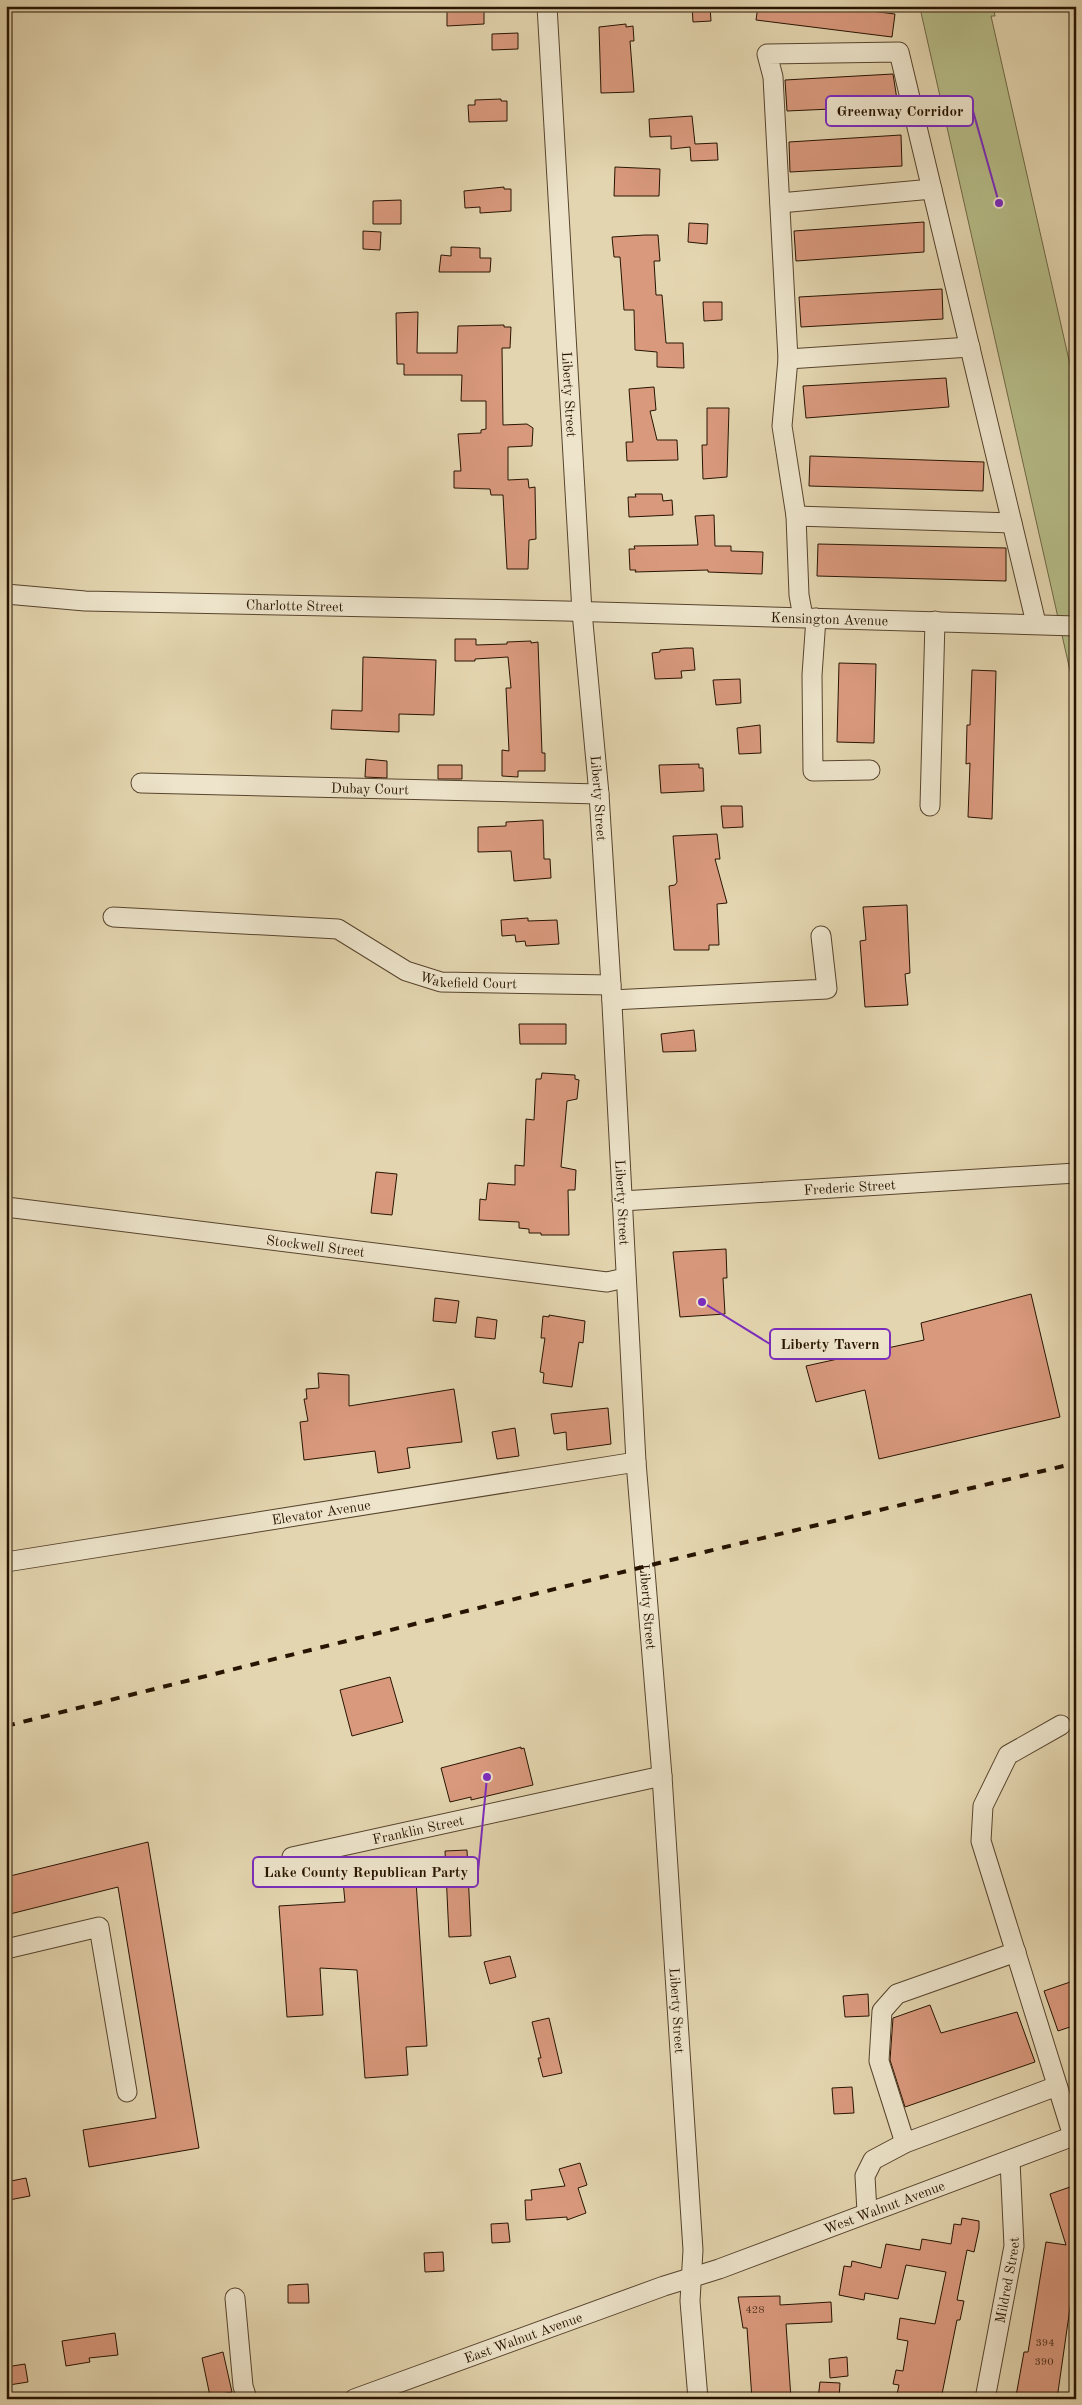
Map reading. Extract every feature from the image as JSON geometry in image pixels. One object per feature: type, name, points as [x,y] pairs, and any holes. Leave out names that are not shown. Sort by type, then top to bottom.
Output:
[{"type":"street","name":"Liberty Street","points":[[547,6],[582,612],[599,794],[636,1462],[662,1776],[693,2250],[690,2301],[698,2399]]},
{"type":"street","points":[[870,770],[812,771],[810,617],[799,596],[796,516],[782,426],[788,359],[773,77],[767,54],[899,52],[1036,623]]},
{"type":"street","points":[[780,203],[932,189]]},
{"type":"street","points":[[788,359],[970,347]]},
{"type":"street","points":[[796,516],[1012,523]]},
{"type":"street","name":"Charlotte Street","points":[[6,594],[85,601],[582,612]]},
{"type":"street","name":"Kensington Avenue","points":[[582,612],[1036,623],[1076,626]]},
{"type":"street","points":[[930,806],[935,621]]},
{"type":"street","name":"Dubay Court","points":[[141,783],[599,794]]},
{"type":"street","name":"Wakefield Court","points":[[113,917],[338,929],[406,971],[442,982],[611,992],[827,989],[821,936]]},
{"type":"street","name":"Frederic Street","points":[[622,1201],[1076,1173]]},
{"type":"street","name":"Stockwell Street","points":[[6,1208],[607,1282],[625,1278]]},
{"type":"street","name":"Elevator Avenue","points":[[6,1562],[636,1462]]},
{"type":"street","points":[[1061,1725],[1008,1755],[983,1806],[981,1841],[1074,2136]]},
{"type":"street","name":"Franklin Street","points":[[292,1857],[662,1776]]},
{"type":"street","points":[[6,1949],[99,1928],[127,2092]]},
{"type":"street","points":[[905,2143],[879,2061],[882,2011],[897,1994],[1016,1952]]},
{"type":"street","points":[[867,2212],[865,2176],[873,2160],[905,2143],[1057,2086]]},
{"type":"street","name":"West Walnut Avenue","points":[[692,2278],[1074,2136]]},
{"type":"street","name":"Mildred Street","points":[[985,2399],[1014,2246],[1010,2161]]},
{"type":"street","name":"East Walnut Avenue","points":[[354,2399],[664,2286],[692,2278]]},
{"type":"street","points":[[235,2298],[243,2386],[247,2399]]},
{"type":"green space","points":[[905,6],[993,6],[995,16],[991,16],[1076,391],[1076,697],[920,8]]},
{"type":"building","points":[[447,6],[484,6],[484,24],[447,26]]},
{"type":"building","points":[[692,6],[710,6],[711,21],[693,22]]},
{"type":"building","points":[[758,6],[831,6],[895,14],[892,37],[756,20]]},
{"type":"building","points":[[626,24],[626,27],[633,26],[634,41],[630,41],[634,92],[601,93],[599,27]]},
{"type":"building","points":[[518,33],[518,49],[492,50],[492,34]]},
{"type":"building","points":[[893,74],[898,106],[787,111],[785,80]]},
{"type":"building","points":[[501,99],[501,101],[507,101],[507,121],[469,122],[468,105],[475,105],[475,100]]},
{"type":"building","points":[[692,116],[695,144],[717,143],[718,160],[691,161],[690,147],[671,149],[671,136],[650,137],[649,119]]},
{"type":"building","points":[[901,135],[902,166],[790,172],[789,142]]},
{"type":"building","points":[[615,167],[660,169],[659,196],[614,196]]},
{"type":"building","points":[[504,187],[504,189],[511,189],[511,211],[480,213],[480,207],[465,208],[464,191]]},
{"type":"building","points":[[401,200],[401,224],[373,224],[373,201]]},
{"type":"building","points":[[924,222],[924,252],[796,261],[794,231]]},
{"type":"building","points":[[689,223],[708,224],[707,244],[688,242]]},
{"type":"building","points":[[363,231],[381,232],[380,250],[363,249]]},
{"type":"building","points":[[658,235],[660,261],[654,261],[656,295],[662,295],[666,343],[683,343],[684,368],[657,367],[657,352],[635,350],[634,310],[624,310],[620,257],[614,257],[612,237]]},
{"type":"building","points":[[451,247],[480,248],[480,258],[491,258],[490,272],[439,272],[441,255],[451,256]]},
{"type":"building","points":[[942,289],[943,319],[801,327],[799,297]]},
{"type":"building","points":[[703,302],[722,302],[722,320],[704,321]]},
{"type":"building","points":[[418,312],[417,353],[457,353],[458,326],[504,325],[504,327],[511,327],[510,348],[502,348],[503,425],[527,424],[533,428],[532,446],[508,447],[508,480],[528,479],[529,488],[535,487],[536,539],[529,540],[528,569],[507,569],[503,495],[491,495],[490,489],[454,488],[454,471],[461,471],[458,434],[481,433],[481,430],[486,429],[486,401],[461,401],[462,375],[404,375],[404,364],[397,364],[396,313]]},
{"type":"building","points":[[946,378],[949,407],[806,418],[803,386]]},
{"type":"building","points":[[654,387],[656,410],[650,411],[657,440],[677,440],[678,460],[627,461],[626,442],[633,442],[629,389]]},
{"type":"building","points":[[707,408],[729,408],[727,477],[703,479],[702,445],[707,445]]},
{"type":"building","points":[[810,456],[984,462],[983,491],[809,486]]},
{"type":"building","points":[[635,494],[662,494],[663,501],[672,500],[673,515],[629,517],[628,497],[636,497]]},
{"type":"building","points":[[714,515],[715,546],[731,546],[731,551],[763,552],[762,574],[708,572],[708,570],[635,572],[636,570],[630,570],[629,549],[635,549],[634,546],[698,545],[695,516]]},
{"type":"building","points":[[818,544],[1006,548],[1006,581],[817,576]]},
{"type":"building","points":[[455,639],[476,639],[476,645],[538,642],[542,753],[545,753],[545,771],[518,771],[518,777],[502,776],[502,750],[509,751],[506,688],[511,688],[508,657],[475,659],[475,661],[455,661]]},
{"type":"building","points":[[693,648],[695,670],[681,671],[682,678],[655,679],[652,653],[660,652],[660,650]]},
{"type":"building","points":[[363,657],[436,660],[434,715],[399,714],[399,732],[331,729],[332,710],[362,711]]},
{"type":"building","points":[[839,663],[876,664],[874,743],[837,742]]},
{"type":"building","points":[[972,670],[996,671],[992,819],[968,817],[970,763],[966,764],[967,725],[970,725]]},
{"type":"building","points":[[740,679],[741,703],[716,705],[713,680]]},
{"type":"building","points":[[760,725],[761,753],[739,754],[737,728]]},
{"type":"building","points":[[366,759],[387,761],[387,778],[365,777]]},
{"type":"building","points":[[699,764],[699,768],[703,768],[704,791],[661,793],[659,765]]},
{"type":"building","points":[[438,765],[462,765],[462,779],[438,779]]},
{"type":"building","points":[[721,806],[742,806],[743,827],[723,828]]},
{"type":"building","points":[[543,820],[544,859],[550,859],[551,878],[514,881],[511,851],[478,852],[478,827],[506,826],[506,822]]},
{"type":"building","points":[[717,834],[720,859],[715,859],[727,903],[717,904],[719,945],[709,945],[709,950],[674,950],[669,886],[675,885],[677,882],[673,836]]},
{"type":"building","points":[[907,905],[910,973],[905,974],[908,1005],[865,1007],[860,941],[866,940],[863,907]]},
{"type":"building","points":[[528,918],[528,921],[557,920],[559,944],[526,946],[525,941],[516,942],[515,935],[502,936],[501,920]]},
{"type":"building","points":[[519,1024],[566,1024],[566,1044],[520,1044]]},
{"type":"building","points":[[694,1030],[696,1051],[663,1052],[661,1034]]},
{"type":"building","points":[[542,1073],[575,1075],[575,1079],[579,1080],[577,1099],[567,1101],[561,1167],[576,1170],[575,1190],[568,1190],[569,1235],[529,1233],[529,1229],[519,1228],[519,1222],[479,1220],[480,1199],[486,1200],[488,1183],[515,1185],[515,1165],[524,1166],[526,1119],[534,1120],[536,1079],[541,1079]]},
{"type":"building","points":[[376,1172],[397,1174],[392,1215],[371,1213]]},
{"type":"building","points":[[726,1249],[727,1278],[723,1278],[725,1314],[680,1317],[673,1252]]},
{"type":"building","points":[[1031,1294],[1060,1417],[879,1459],[865,1390],[816,1402],[806,1366],[924,1340],[921,1323]]},
{"type":"building","points":[[435,1298],[459,1301],[456,1323],[433,1321]]},
{"type":"building","points":[[549,1315],[585,1321],[583,1343],[579,1342],[572,1387],[543,1383],[544,1373],[540,1372],[545,1338],[541,1338],[543,1316],[549,1317]]},
{"type":"building","points":[[477,1317],[497,1320],[495,1339],[475,1337]]},
{"type":"building","points":[[318,1373],[349,1375],[349,1406],[454,1389],[462,1442],[407,1448],[410,1468],[378,1473],[375,1451],[304,1460],[300,1422],[308,1421],[304,1399],[307,1399],[306,1389],[319,1388]]},
{"type":"building","points":[[608,1408],[611,1444],[567,1450],[566,1432],[554,1434],[551,1414]]},
{"type":"building","points":[[515,1428],[519,1456],[497,1459],[492,1432]]},
{"type":"building","points":[[390,1677],[403,1722],[352,1736],[340,1690]]},
{"type":"building","points":[[521,1747],[521,1749],[524,1748],[533,1785],[471,1800],[471,1797],[450,1802],[441,1768]]},
{"type":"building","points":[[148,1842],[199,2148],[89,2167],[83,2130],[156,2118],[118,1887],[6,1915],[6,1877]]},
{"type":"building","points":[[467,1850],[471,1936],[449,1937],[445,1851]]},
{"type":"building","points":[[415,1866],[427,2046],[406,2047],[408,2075],[365,2078],[357,1970],[320,1968],[323,2015],[287,2017],[279,1906],[345,1902],[343,1881],[363,1880],[363,1875]]},
{"type":"building","points":[[510,1956],[516,1977],[490,1984],[484,1962]]},
{"type":"building","points":[[1076,1980],[1076,2025],[1058,2031],[1044,1991]]},
{"type":"building","points":[[868,1994],[869,2016],[845,2017],[843,1996]]},
{"type":"building","points":[[930,2005],[941,2033],[1017,2012],[1035,2062],[905,2107],[890,2060],[893,2018]]},
{"type":"building","points":[[549,2018],[562,2073],[543,2077],[538,2058],[541,2058],[532,2022]]},
{"type":"building","points":[[852,2087],[854,2113],[834,2114],[832,2088]]},
{"type":"building","points":[[580,2163],[587,2185],[578,2188],[586,2213],[567,2220],[567,2217],[526,2220],[525,2200],[532,2200],[531,2190],[565,2186],[559,2169]]},
{"type":"building","points":[[26,2178],[30,2196],[9,2200],[6,2182]]},
{"type":"building","points":[[1070,2187],[1072,2193],[1076,2191],[1076,2266],[1057,2399],[1023,2399],[1023,2397],[1016,2396],[1024,2352],[1028,2352],[1046,2242],[1066,2245],[1050,2194]]},
{"type":"building","points":[[962,2218],[979,2221],[979,2229],[974,2252],[967,2250],[957,2300],[964,2301],[960,2320],[957,2320],[941,2399],[896,2399],[899,2385],[893,2384],[896,2370],[903,2371],[908,2341],[897,2339],[900,2318],[935,2324],[946,2272],[906,2265],[898,2299],[865,2293],[864,2300],[839,2295],[844,2266],[851,2267],[852,2261],[881,2268],[886,2244],[920,2250],[922,2239],[951,2244],[954,2224],[961,2225]]},
{"type":"building","points":[[508,2223],[510,2242],[492,2243],[491,2224]]},
{"type":"building","points":[[443,2252],[444,2271],[425,2272],[424,2253]]},
{"type":"building","points":[[308,2284],[309,2303],[288,2303],[288,2285]]},
{"type":"building","points":[[780,2296],[780,2305],[831,2302],[832,2322],[786,2324],[791,2399],[752,2399],[747,2328],[743,2328],[738,2297]]},
{"type":"building","points":[[115,2333],[118,2355],[89,2358],[90,2362],[66,2366],[62,2341]]},
{"type":"building","points":[[223,2352],[232,2392],[210,2396],[202,2358]]},
{"type":"building","points":[[847,2357],[848,2376],[830,2378],[829,2359]]},
{"type":"building","points":[[25,2364],[28,2382],[9,2385],[6,2367]]},
{"type":"building","points":[[820,2382],[840,2383],[839,2399],[818,2399]]},
{"type":"railway","points":[[6,1726],[671,1560],[1076,1463]]},
{"type":"place","name":"Greenway Corridor","points":[[999,203]]},
{"type":"place","name":"Liberty Tavern","points":[[702,1302]]},
{"type":"place","name":"Lake County Republican Party","points":[[487,1777]]}]
